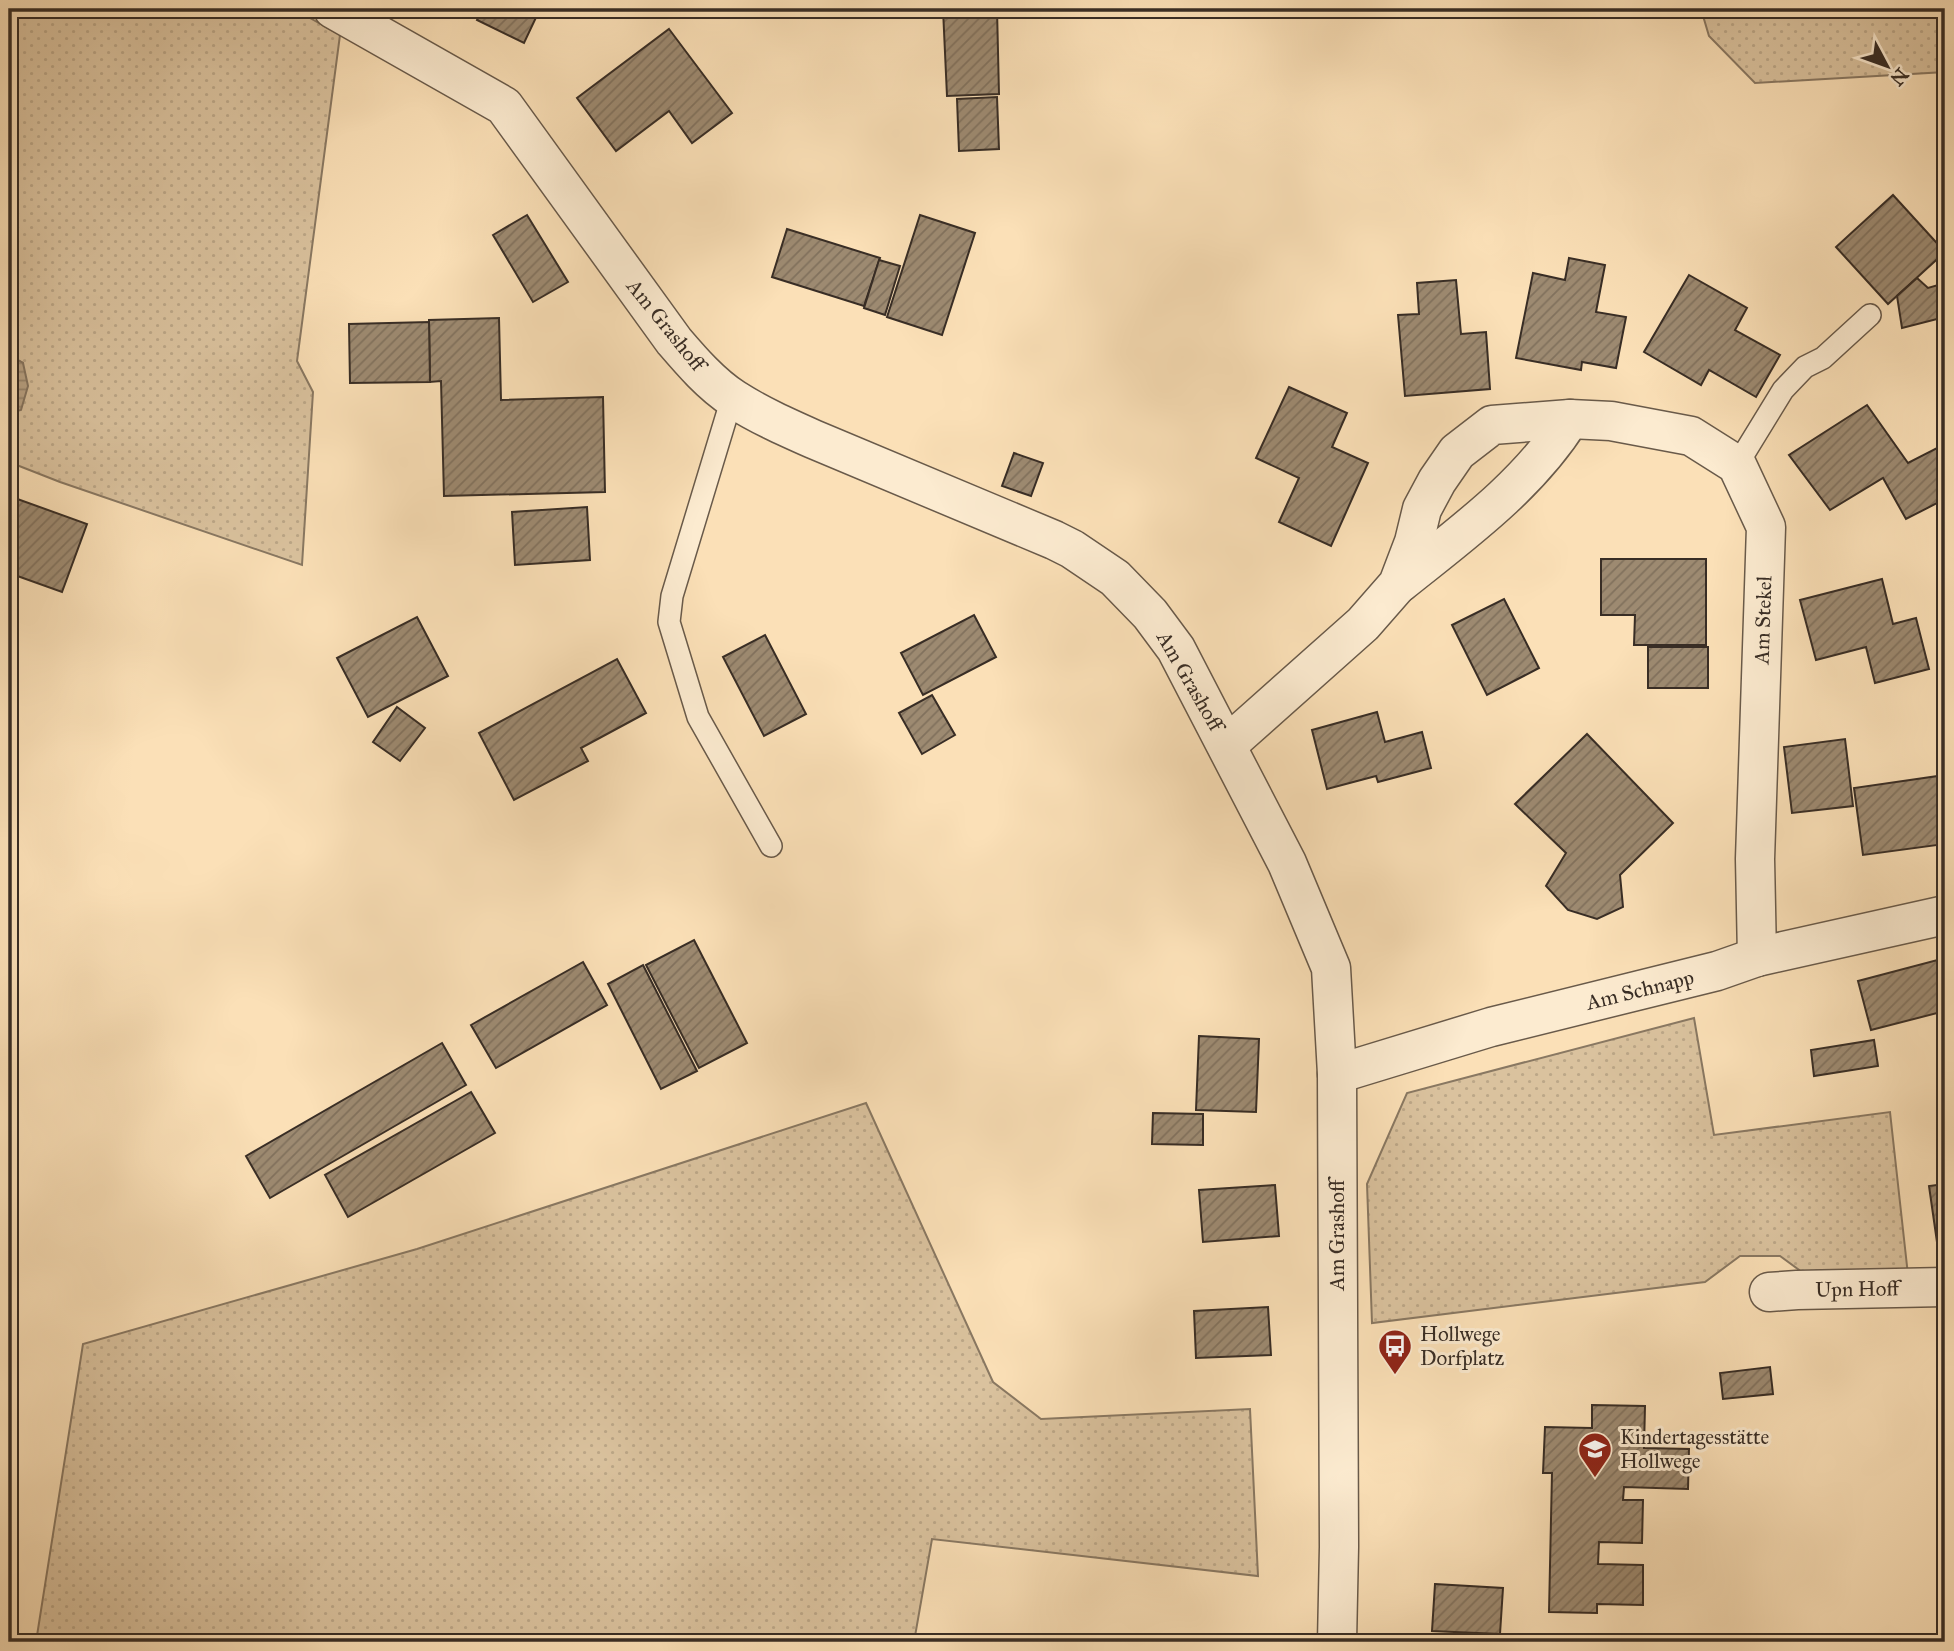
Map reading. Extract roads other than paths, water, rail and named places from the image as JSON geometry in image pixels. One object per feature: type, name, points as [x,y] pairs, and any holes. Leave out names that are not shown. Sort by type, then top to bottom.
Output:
[{"type":"street","name":"Am Grashoff","points":[[332,9],[503,106],[674,341],[700,370],[732,398],[773,422],[1054,540],[1072,550],[1115,578],[1150,614],[1176,649],[1287,863],[1331,968],[1336,1074],[1339,1534],[1337,1642]]},
{"type":"street","points":[[1227,746],[1363,624],[1398,584],[1494,507],[1556,441],[1570,419]]},
{"type":"street","points":[[1398,584],[1414,541],[1422,509],[1437,481],[1457,452],[1492,425],[1570,419],[1611,421],[1691,436],[1737,466]]},
{"type":"street","name":"Am Stekel","points":[[1737,466],[1766,527],[1755,859],[1757,957]]},
{"type":"street","name":"Am Schnapp","points":[[1336,1074],[1491,1027],[1717,971],[1757,957],[1945,915]]},
{"type":"street","name":"Upn Hoff","points":[[1769,1292],[1945,1287]]},
{"type":"lane","points":[[1737,466],[1783,390],[1805,367],[1823,358],[1870,315]]},
{"type":"lane","points":[[732,398],[672,596],[669,622],[698,717],[771,846]]},
{"type":"place","name":"Hollwege Dorfplatz","points":[[1395,1376]]},
{"type":"place","name":"Kindertagesstätte Hollwege","points":[[1595,1479]]}]
